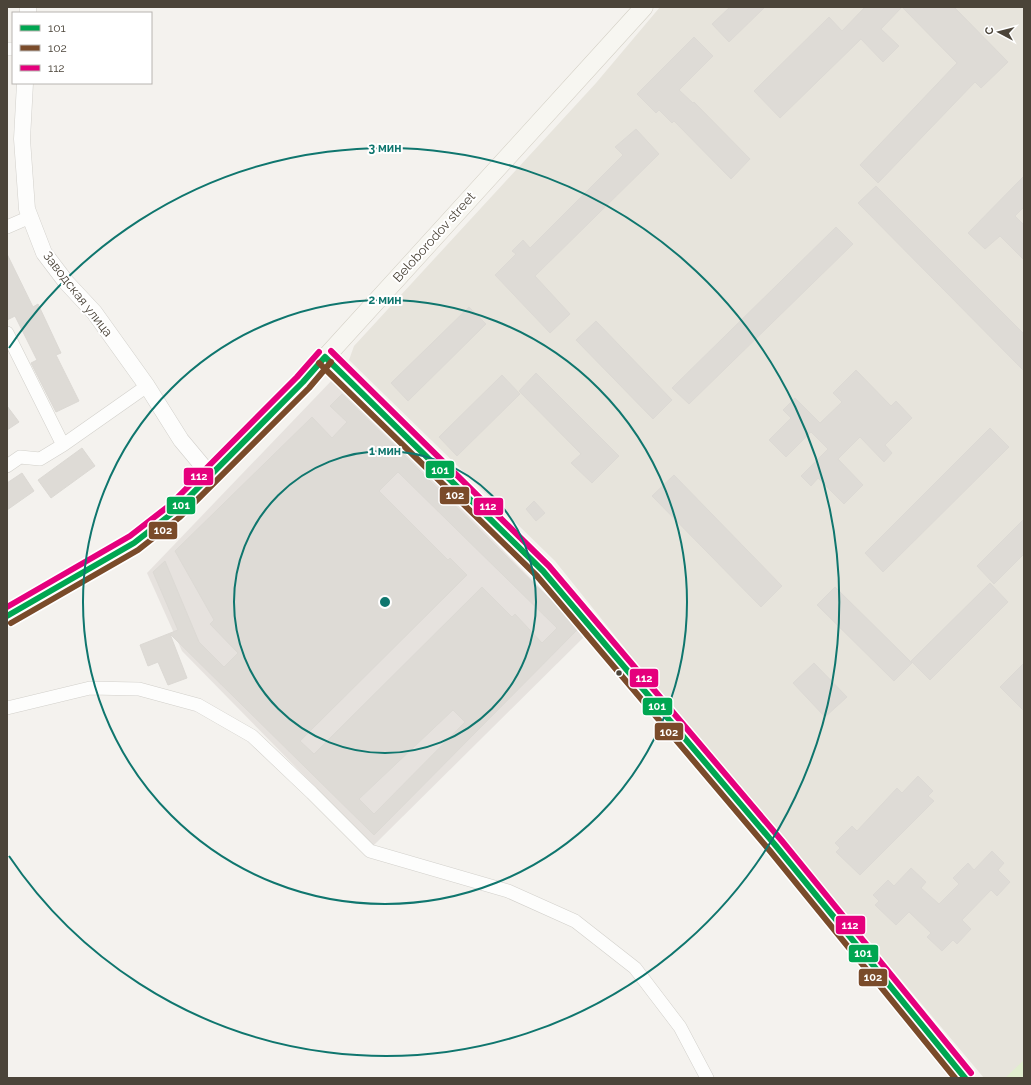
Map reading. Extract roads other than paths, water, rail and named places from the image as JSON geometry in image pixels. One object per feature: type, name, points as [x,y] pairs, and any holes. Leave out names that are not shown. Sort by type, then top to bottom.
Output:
[{"type":"main road","name":"Beloborodov street","points":[[7,616],[134,543],[175,511],[303,382],[644,7]]},
{"type":"street","name":"Заводская улица","points":[[25,84],[22,139],[27,209],[44,253],[66,282],[94,312],[147,386],[181,440],[211,476]]},
{"type":"street","points":[[7,227],[30,217]]},
{"type":"street","points":[[7,333],[64,445]]},
{"type":"street","points":[[325,357],[543,571],[776,846],[965,1078]]},
{"type":"street","points":[[7,466],[20,457],[40,459],[64,445],[147,386]]},
{"type":"street","points":[[7,708],[90,688],[139,689],[198,705],[252,736],[370,851],[508,891],[575,921],[635,968],[680,1027],[708,1078]]}]
